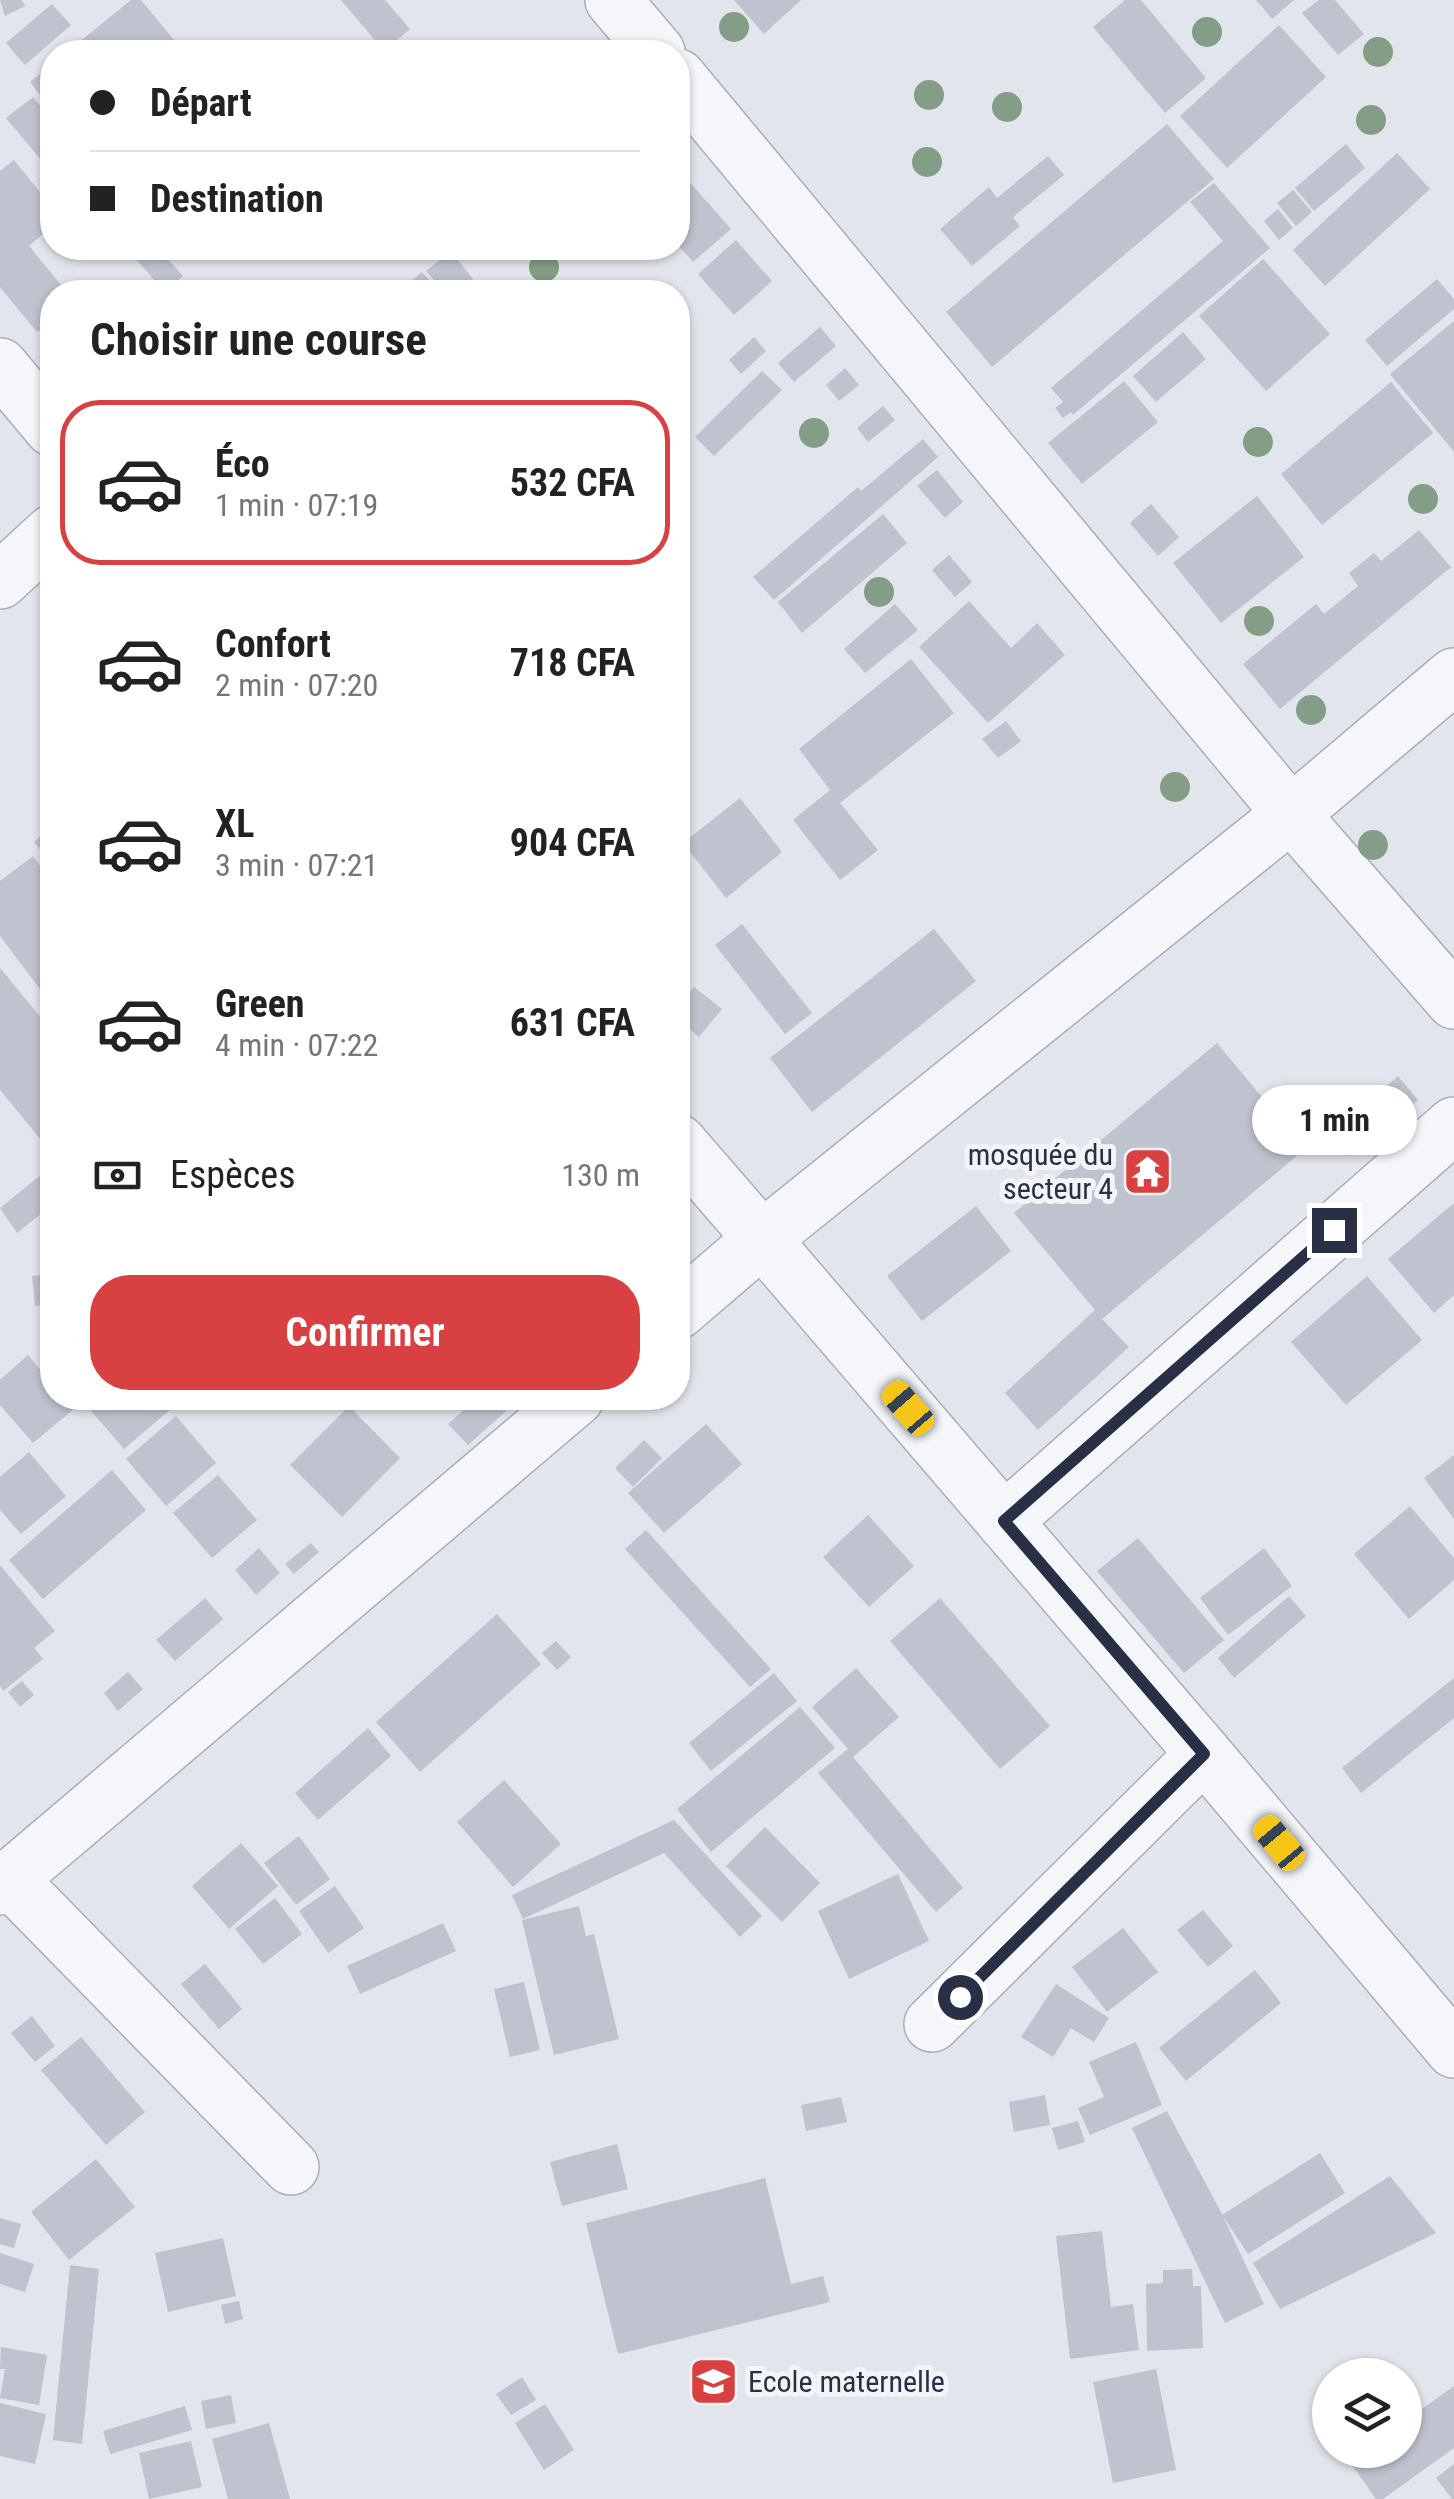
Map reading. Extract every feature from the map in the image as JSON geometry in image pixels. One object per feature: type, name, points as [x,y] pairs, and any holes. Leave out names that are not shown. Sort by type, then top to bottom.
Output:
[{"type":"street","points":[[613,0],[647,40]]},
{"type":"street","points":[[690,91],[1291,814],[1454,1000]]},
{"type":"street","points":[[0,366],[40,414]]},
{"type":"street","points":[[0,581],[40,544]]},
{"type":"street","points":[[690,1301],[1291,814],[1454,676]]},
{"type":"street","points":[[1004,1521],[1454,1124]]},
{"type":"street","points":[[690,1156],[1454,2050]]},
{"type":"street","points":[[291,2167],[4,1883],[562,1410]]},
{"type":"street","points":[[932,2024],[1204,1754]]},
{"type":"building","points":[[0,0],[22,0],[25,6],[5,16]]},
{"type":"building","points":[[131,0],[141,0],[174,40],[82,40]]},
{"type":"building","points":[[341,0],[385,0],[410,29],[397,40],[375,40]]},
{"type":"building","points":[[734,0],[801,0],[764,34]]},
{"type":"building","points":[[1125,0],[1141,0],[1206,78],[1165,113],[1093,27]]},
{"type":"building","points":[[1256,0],[1294,0],[1272,19]]},
{"type":"building","points":[[1319,0],[1335,0],[1364,34],[1338,55],[1302,13]]},
{"type":"building","points":[[52,4],[71,25],[54,40],[40,40],[40,52],[25,65],[6,43]]},
{"type":"building","points":[[1279,25],[1326,77],[1227,168],[1180,116]]},
{"type":"building","points":[[40,74],[40,95],[30,82]]},
{"type":"building","points":[[33,97],[40,106],[40,159],[6,118]]},
{"type":"building","points":[[1167,124],[1214,179],[992,367],[946,312]]},
{"type":"building","points":[[1346,144],[1365,168],[1314,211],[1295,188]]},
{"type":"building","points":[[1397,153],[1430,189],[1325,286],[1293,250]]},
{"type":"building","points":[[1048,156],[1064,175],[1013,217],[1020,226],[972,266],[940,229],[989,187],[997,198]]},
{"type":"building","points":[[14,160],[40,192],[40,236],[29,246],[57,280],[40,280],[37,332],[0,287],[0,171]]},
{"type":"building","points":[[690,183],[731,229],[693,262],[690,259]]},
{"type":"building","points":[[1214,183],[1270,248],[1073,415],[1071,412],[1063,418],[1055,408],[1063,402],[1051,388],[1223,241],[1190,202]]},
{"type":"building","points":[[1293,190],[1312,212],[1296,226],[1277,203]]},
{"type":"building","points":[[1278,209],[1293,228],[1279,240],[1264,221]]},
{"type":"building","points":[[736,240],[772,281],[734,315],[698,274]]},
{"type":"building","points":[[1263,259],[1330,334],[1266,391],[1199,316]]},
{"type":"building","points":[[137,260],[169,260],[183,276],[178,280],[154,280]]},
{"type":"building","points":[[440,260],[458,260],[473,279],[434,280],[426,271]]},
{"type":"building","points":[[422,272],[429,280],[412,280]]},
{"type":"building","points":[[1437,279],[1454,299],[1454,309],[1387,366],[1365,340]]},
{"type":"building","points":[[1454,321],[1454,452],[1390,374]]},
{"type":"building","points":[[820,327],[836,346],[794,382],[778,363]]},
{"type":"building","points":[[1183,332],[1206,359],[1156,402],[1133,376]]},
{"type":"building","points":[[754,337],[766,351],[741,374],[729,360]]},
{"type":"building","points":[[845,368],[859,385],[839,401],[826,385]]},
{"type":"building","points":[[762,371],[782,390],[714,456],[695,437]]},
{"type":"building","points":[[1124,381],[1158,422],[1082,484],[1048,443]]},
{"type":"building","points":[[1391,382],[1433,433],[1322,525],[1281,474]]},
{"type":"building","points":[[883,406],[895,420],[868,442],[857,428]]},
{"type":"building","points":[[923,439],[938,457],[774,600],[753,577],[858,487],[861,491]]},
{"type":"building","points":[[937,470],[963,502],[945,518],[917,486]]},
{"type":"building","points":[[1257,496],[1304,557],[1221,623],[1173,563]]},
{"type":"building","points":[[1151,504],[1179,537],[1158,556],[1130,523]]},
{"type":"building","points":[[883,514],[907,543],[802,633],[778,602]]},
{"type":"building","points":[[1419,530],[1451,567],[1280,709],[1243,664],[1316,604],[1324,614],[1358,586],[1349,573],[1374,553],[1381,561]]},
{"type":"building","points":[[949,555],[972,582],[955,597],[932,570]]},
{"type":"building","points":[[969,601],[1011,648],[1037,623],[1065,655],[988,723],[919,647]]},
{"type":"building","points":[[895,604],[918,630],[865,673],[844,649]]},
{"type":"building","points":[[911,659],[954,713],[840,803],[878,850],[840,880],[793,820],[830,790],[799,749]]},
{"type":"building","points":[[1006,721],[1021,741],[998,758],[982,739]]},
{"type":"building","points":[[740,798],[782,852],[726,898],[690,852],[690,837]]},
{"type":"building","points":[[33,856],[40,866],[40,989],[0,936],[0,881]]},
{"type":"building","points":[[742,924],[812,1013],[785,1034],[715,945]]},
{"type":"building","points":[[934,929],[976,981],[812,1112],[770,1058]]},
{"type":"building","points":[[0,968],[40,1016],[40,1138],[0,1090]]},
{"type":"building","points":[[694,987],[722,1009],[699,1037],[690,1029],[690,992]]},
{"type":"building","points":[[1217,1043],[1305,1149],[1102,1319],[1129,1347],[1038,1430],[1005,1393],[1095,1310],[1014,1213]]},
{"type":"building","points":[[1398,1076],[1418,1100],[1350,1156],[1319,1118],[1341,1100],[1353,1115]]},
{"type":"building","points":[[40,1176],[40,1215],[17,1233],[0,1208]]},
{"type":"building","points":[[1454,1203],[1454,1295],[1434,1313],[1388,1259]]},
{"type":"building","points":[[976,1206],[1011,1251],[922,1321],[887,1276]]},
{"type":"building","points":[[40,1275],[40,1305],[35,1306],[32,1276]]},
{"type":"building","points":[[1367,1276],[1422,1340],[1346,1405],[1291,1342]]},
{"type":"building","points":[[28,1355],[40,1370],[40,1410],[73,1410],[33,1443],[0,1405],[0,1380]]},
{"type":"building","points":[[90,1410],[170,1410],[124,1449]]},
{"type":"building","points":[[345,1410],[353,1410],[400,1458],[342,1517],[290,1465]]},
{"type":"building","points":[[464,1410],[507,1410],[468,1445],[448,1424]]},
{"type":"building","points":[[176,1416],[216,1463],[166,1506],[126,1459]]},
{"type":"building","points":[[706,1424],[742,1464],[664,1533],[628,1493]]},
{"type":"building","points":[[644,1440],[662,1458],[633,1487],[615,1468]]},
{"type":"building","points":[[29,1452],[66,1496],[21,1534],[0,1510],[0,1477]]},
{"type":"building","points":[[1454,1455],[1454,1519],[1424,1478]]},
{"type":"building","points":[[112,1470],[146,1510],[43,1599],[9,1560]]},
{"type":"building","points":[[218,1475],[257,1520],[212,1558],[173,1513]]},
{"type":"building","points":[[1410,1506],[1454,1558],[1454,1580],[1409,1619],[1354,1554]]},
{"type":"building","points":[[868,1515],[914,1566],[869,1607],[823,1557]]},
{"type":"building","points":[[646,1530],[771,1669],[750,1687],[625,1549]]},
{"type":"building","points":[[1138,1538],[1224,1640],[1184,1673],[1097,1571]]},
{"type":"building","points":[[311,1543],[319,1552],[294,1574],[285,1564]]},
{"type":"building","points":[[259,1548],[280,1573],[256,1595],[235,1570]]},
{"type":"building","points":[[1264,1548],[1292,1586],[1228,1635],[1200,1598]]},
{"type":"building","points":[[0,1565],[55,1631],[34,1648],[43,1659],[3,1691],[0,1686]]},
{"type":"building","points":[[1289,1596],[1306,1616],[1234,1678],[1218,1658]]},
{"type":"building","points":[[205,1598],[223,1619],[175,1661],[156,1640]]},
{"type":"building","points":[[940,1598],[1050,1726],[1000,1769],[890,1641]]},
{"type":"building","points":[[497,1614],[541,1664],[420,1772],[376,1722]]},
{"type":"building","points":[[556,1641],[571,1657],[557,1670],[542,1653]]},
{"type":"building","points":[[856,1668],[899,1717],[853,1757],[963,1888],[936,1912],[818,1773],[848,1749],[812,1707]]},
{"type":"building","points":[[128,1672],[143,1689],[118,1711],[104,1693]]},
{"type":"building","points":[[774,1673],[797,1701],[711,1771],[689,1743]]},
{"type":"building","points":[[1454,1678],[1454,1718],[1361,1793],[1342,1768]]},
{"type":"building","points":[[22,1681],[34,1695],[20,1707],[8,1692]]},
{"type":"building","points":[[800,1707],[835,1748],[711,1852],[677,1809]]},
{"type":"building","points":[[368,1728],[391,1756],[318,1820],[295,1793]]},
{"type":"building","points":[[504,1780],[561,1844],[513,1887],[457,1822]]},
{"type":"building","points":[[674,1820],[762,1916],[740,1937],[664,1853],[523,1919],[512,1895]]},
{"type":"building","points":[[765,1827],[820,1883],[782,1922],[726,1866]]},
{"type":"building","points":[[299,1836],[330,1879],[296,1905],[264,1863]]},
{"type":"building","points":[[241,1843],[278,1886],[229,1929],[192,1886]]},
{"type":"building","points":[[898,1874],[929,1941],[849,1979],[818,1911]]},
{"type":"building","points":[[335,1886],[364,1928],[328,1953],[299,1911]]},
{"type":"building","points":[[275,1898],[302,1934],[263,1964],[235,1929]]},
{"type":"building","points":[[579,1906],[586,1936],[594,1934],[619,2039],[554,2055],[522,1920]]},
{"type":"building","points":[[1203,1910],[1233,1946],[1208,1967],[1177,1930]]},
{"type":"building","points":[[443,1923],[456,1951],[360,1994],[347,1966]]},
{"type":"building","points":[[1123,1928],[1158,1972],[1107,2012],[1072,1967]]},
{"type":"building","points":[[205,1964],[242,2009],[219,2029],[181,1984]]},
{"type":"building","points":[[1255,1970],[1281,2003],[1186,2081],[1159,2048]]},
{"type":"building","points":[[524,1982],[540,2050],[510,2057],[494,1989]]},
{"type":"building","points":[[1056,1984],[1109,2018],[1094,2042],[1071,2028],[1053,2057],[1021,2037]]},
{"type":"building","points":[[32,2016],[55,2046],[35,2062],[11,2033]]},
{"type":"building","points":[[81,2037],[145,2112],[106,2145],[41,2070]]},
{"type":"building","points":[[1136,2042],[1162,2105],[1090,2135],[1078,2108],[1104,2097],[1089,2062]]},
{"type":"building","points":[[1045,2095],[1050,2125],[1014,2132],[1009,2102]]},
{"type":"building","points":[[841,2097],[847,2122],[806,2131],[801,2105]]},
{"type":"building","points":[[1167,2111],[1264,2304],[1225,2323],[1132,2128]]},
{"type":"building","points":[[1078,2121],[1085,2142],[1058,2150],[1052,2128]]},
{"type":"building","points":[[617,2144],[628,2189],[562,2206],[550,2162]]},
{"type":"building","points":[[1320,2153],[1345,2193],[1248,2254],[1222,2215]]},
{"type":"building","points":[[96,2159],[135,2207],[69,2260],[31,2212]]},
{"type":"building","points":[[1390,2176],[1436,2233],[1280,2309],[1253,2263]]},
{"type":"building","points":[[765,2178],[791,2284],[823,2276],[830,2302],[618,2354],[586,2223]]},
{"type":"building","points":[[0,2218],[21,2224],[14,2248],[0,2244]]},
{"type":"building","points":[[1102,2231],[1111,2307],[1133,2304],[1139,2350],[1070,2359],[1056,2236]]},
{"type":"building","points":[[223,2238],[236,2296],[168,2312],[155,2253]]},
{"type":"building","points":[[0,2253],[34,2264],[25,2292],[0,2284]]},
{"type":"building","points":[[70,2265],[99,2269],[82,2444],[53,2440]]},
{"type":"building","points":[[1192,2269],[1193,2286],[1201,2286],[1203,2348],[1147,2351],[1146,2284],[1163,2283],[1163,2270]]},
{"type":"building","points":[[239,2301],[243,2319],[225,2324],[221,2305]]},
{"type":"building","points":[[1,2347],[47,2355],[39,2405],[0,2398],[5,2369],[0,2369]]},
{"type":"building","points":[[1156,2369],[1176,2470],[1113,2483],[1093,2382]]},
{"type":"building","points":[[522,2377],[536,2400],[511,2415],[496,2394]]},
{"type":"building","points":[[1454,2386],[1454,2448],[1383,2499],[1376,2499],[1354,2468],[1422,2468],[1422,2409]]},
{"type":"building","points":[[231,2395],[236,2423],[206,2429],[201,2401]]},
{"type":"building","points":[[0,2403],[46,2414],[35,2464],[0,2456]]},
{"type":"building","points":[[545,2404],[574,2450],[544,2470],[515,2423]]},
{"type":"building","points":[[185,2406],[192,2430],[110,2454],[103,2431]]},
{"type":"building","points":[[269,2423],[290,2499],[228,2499],[212,2439]]},
{"type":"building","points":[[191,2441],[202,2487],[149,2499],[139,2453]]},
{"type":"building","points":[[1454,2464],[1454,2499],[1452,2499],[1436,2478]]},
{"type":"place","name":"mosquée du secteur 4","points":[[1148,1171]]},
{"type":"place","name":"Ecole maternelle","points":[[713,2381]]},
{"type":"route","points":[[960,1997],[1204,1754],[1004,1521],[1334,1230]]}]
